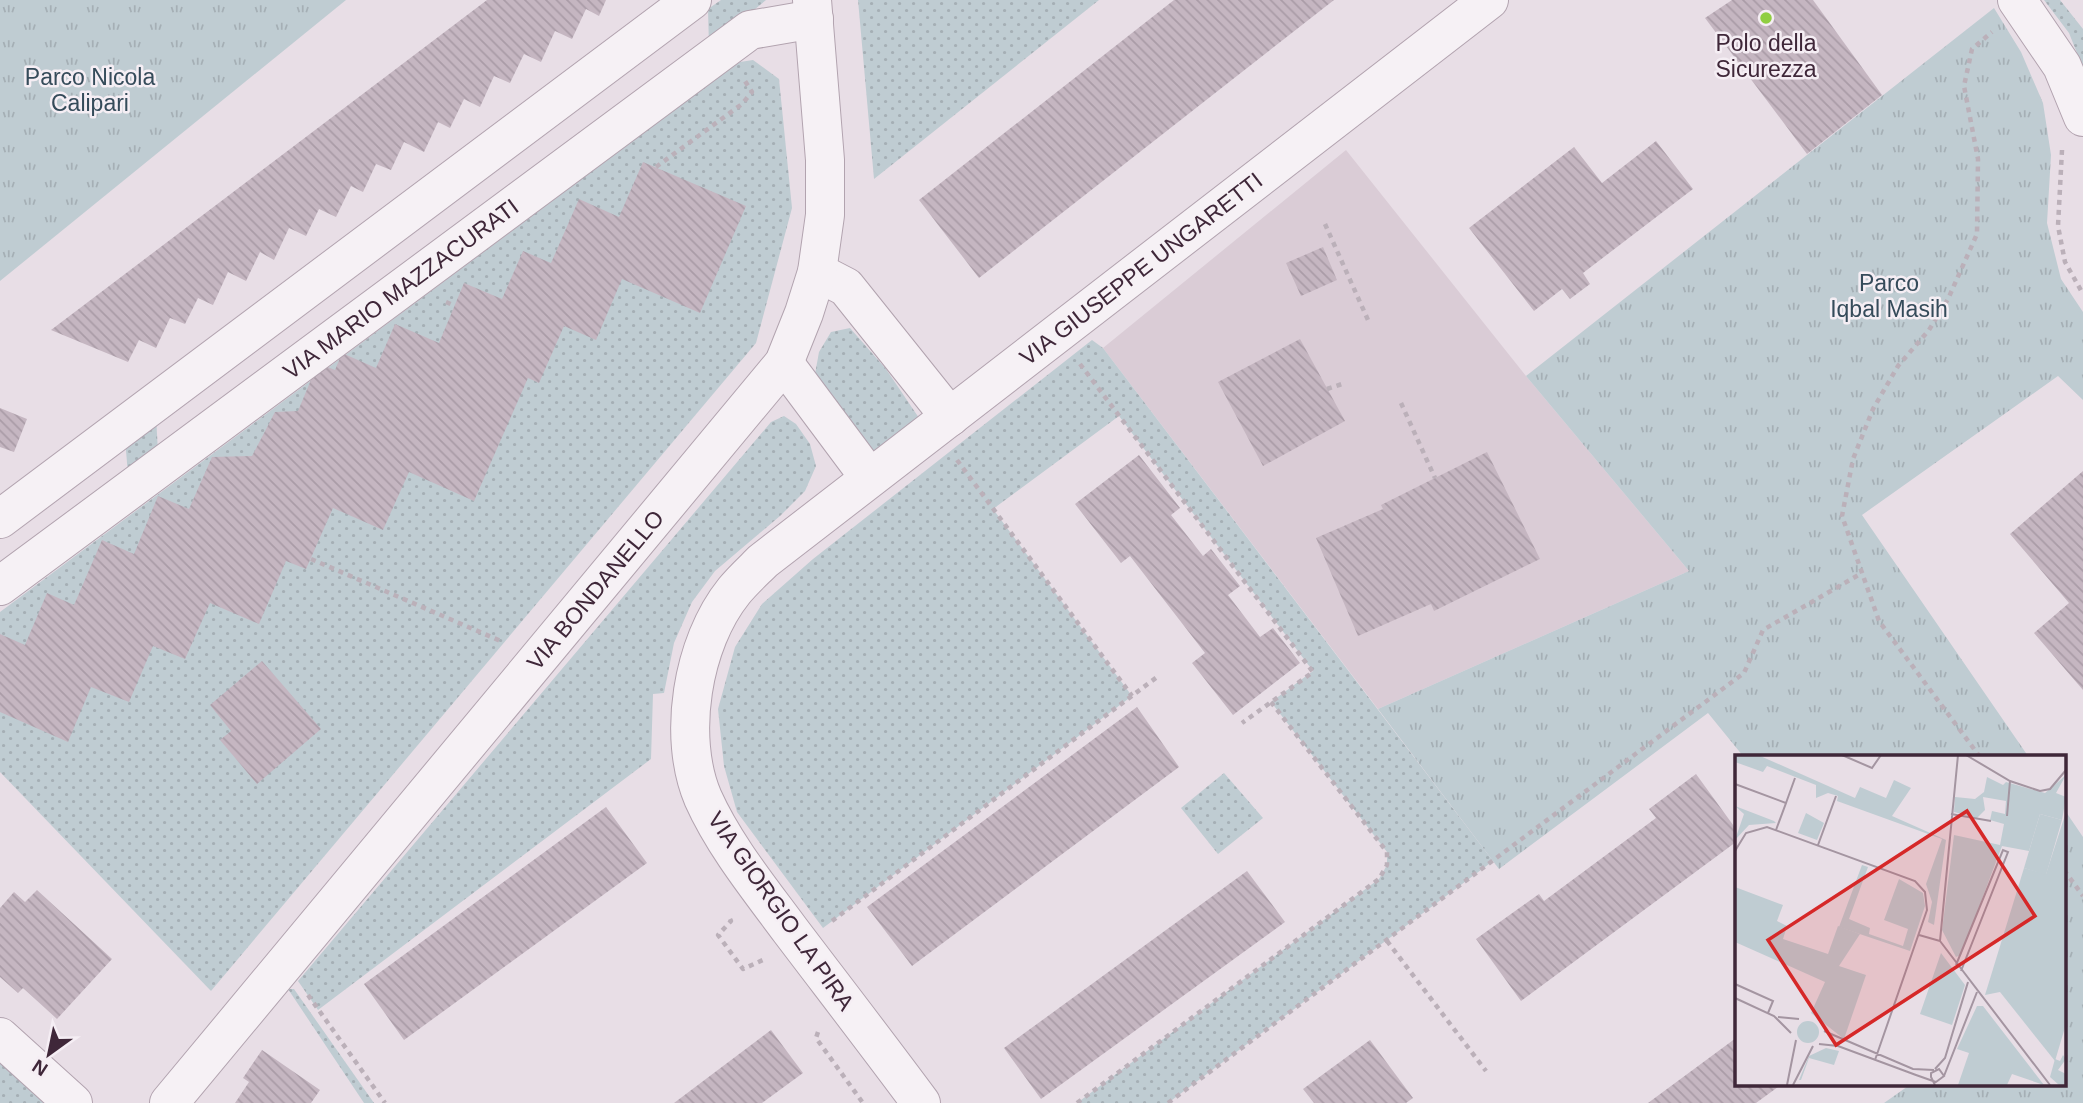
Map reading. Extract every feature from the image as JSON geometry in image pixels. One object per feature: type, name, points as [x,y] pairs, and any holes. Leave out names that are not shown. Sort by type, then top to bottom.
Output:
[{"type":"street","points":[[0,519],[692,0]]},
{"type":"street","name":"VIA GIUSEPPE UNGARETTI","points":[[950,434],[1489,0]]},
{"type":"street","points":[[2020,3],[2062,66],[2072,130]]},
{"type":"street","name":"VIA BONDANELLO","points":[[169,1103],[783,363],[804,313],[817,272],[825,215],[825,160],[813,9]]},
{"type":"street","name":"VIA MARIO MAZZACURATI","points":[[0,586],[750,30],[813,9]]},
{"type":"street","points":[[817,272],[846,287],[950,434]]},
{"type":"street","points":[[783,363],[869,477]]},
{"type":"street","name":"VIA GIORGIO LA PIRA","points":[[921,1103],[720,832],[702,795],[693,763],[690,706],[695,672],[715,624],[733,593],[763,561],[869,477],[950,434]]},
{"type":"street","points":[[0,1037],[73,1103]]},
{"type":"path","points":[[1979,755],[1879,621],[1842,516],[1853,459],[1873,409],[1898,366],[1929,330],[1942,309],[1964,268],[1977,234],[1979,159],[1964,86],[1972,49],[2020,3]]},
{"type":"path","points":[[656,167],[742,104],[751,92],[745,81],[736,77]]},
{"type":"path","points":[[2072,130],[2063,155],[2058,226],[2065,262],[2083,294]]},
{"type":"path","points":[[1325,224],[1368,320]]},
{"type":"path","points":[[1073,354],[1313,672],[1242,723]]},
{"type":"path","points":[[1327,389],[1345,383]]},
{"type":"path","points":[[1401,403],[1435,478]]},
{"type":"path","points":[[950,434],[1132,696]]},
{"type":"path","points":[[311,559],[514,647]]},
{"type":"path","points":[[1168,1103],[1744,673],[1763,630],[1862,573]]},
{"type":"path","points":[[823,928],[1157,677]]},
{"type":"path","points":[[1077,1103],[1379,879],[1387,865],[1387,852],[1271,702]]},
{"type":"path","points":[[2066,873],[2083,896]]},
{"type":"path","points":[[1387,940],[1486,1071]]},
{"type":"path","points":[[305,991],[385,1103]]},
{"type":"shaded area","points":[[1346,150],[1526,376],[1689,571],[1378,709],[1103,348]]},
{"type":"green space","name":"Parco Nicola Calipari","points":[[0,0],[346,0],[0,281]]},
{"type":"green space","points":[[721,0],[766,0],[709,47],[708,9]]},
{"type":"green space","points":[[858,0],[1099,0],[874,179]]},
{"type":"green space","points":[[2044,0],[2060,0],[2083,29],[2083,68],[2069,33]]},
{"type":"green space","name":"Parco Iqbal Masih","points":[[1994,8],[2021,52],[2043,103],[2051,155],[2047,223],[2061,279],[2083,312],[2083,400],[2058,376],[1862,515],[2027,755],[1742,755],[1708,713],[1499,869],[1378,709],[1689,571],[1526,376]]},
{"type":"green space","points":[[753,60],[779,79],[792,208],[756,343],[211,991],[0,772],[0,612],[732,67],[740,62]]},
{"type":"green space","points":[[850,328],[886,369],[919,418],[876,454],[815,374],[819,352],[831,332]]},
{"type":"green space","points":[[1092,340],[1103,348],[1493,861],[1168,1103],[1077,1103],[1379,879],[1387,865],[1387,852],[1271,702],[1313,671],[1119,416],[993,509],[1132,696],[823,928],[737,812],[724,766],[718,709],[735,647],[762,604],[813,559]]},
{"type":"green space","points":[[156,416],[158,452],[128,475],[125,438]]},
{"type":"green space","points":[[784,416],[796,424],[810,444],[816,466],[805,491],[715,571],[692,602],[674,643],[664,693],[653,694],[651,759],[318,1010],[298,981],[771,422]]},
{"type":"green space","points":[[1224,773],[1263,818],[1218,854],[1181,808]]},
{"type":"green space","points":[[2066,812],[2083,837],[2083,1103],[1884,1103],[1908,1086],[2066,1086]]},
{"type":"green space","points":[[288,989],[294,989],[374,1103],[364,1103]]},
{"type":"green space","points":[[0,1049],[53,1103],[0,1103]]},
{"type":"building","points":[[487,0],[606,0],[599,16],[586,9],[572,39],[555,31],[541,62],[524,54],[510,83],[494,76],[480,107],[464,99],[450,128],[438,122],[424,152],[404,142],[391,170],[376,164],[363,192],[351,186],[336,217],[319,209],[306,236],[289,228],[274,260],[260,252],[246,281],[228,272],[213,305],[198,298],[185,324],[170,318],[156,348],[139,340],[128,362],[51,330]]},
{"type":"building","points":[[1174,0],[1334,0],[979,278],[919,200]]},
{"type":"building","points":[[1732,0],[1813,0],[1882,95],[1807,154],[1705,18]]},
{"type":"building","points":[[1656,141],[1693,189],[1583,273],[1590,284],[1570,299],[1562,289],[1534,311],[1469,228],[1574,147],[1602,183]]},
{"type":"building","points":[[643,162],[746,206],[700,313],[622,279],[596,340],[564,326],[539,383],[528,378],[474,501],[409,472],[383,530],[333,508],[306,569],[286,561],[259,624],[210,603],[185,659],[153,646],[129,702],[91,687],[68,742],[0,712],[0,634],[25,645],[47,593],[74,605],[102,540],[134,554],[158,496],[189,509],[212,457],[252,456],[275,412],[298,411],[318,363],[335,370],[342,353],[376,368],[395,324],[439,343],[464,283],[502,299],[523,251],[551,263],[579,199],[619,217]]},
{"type":"building","points":[[1323,247],[1337,280],[1301,296],[1286,263]]},
{"type":"building","points":[[1300,339],[1345,421],[1263,466],[1218,382]]},
{"type":"building","points":[[0,408],[27,419],[14,452],[0,447]]},
{"type":"building","points":[[1487,452],[1540,559],[1434,611],[1431,604],[1358,636],[1316,538],[1383,509],[1381,505]]},
{"type":"building","points":[[1139,455],[1180,508],[1171,515],[1203,556],[1211,549],[1240,586],[1228,595],[1260,637],[1273,628],[1300,663],[1233,715],[1192,663],[1205,653],[1130,556],[1121,563],[1075,504]]},
{"type":"building","points":[[2083,471],[2083,690],[2034,633],[2069,603],[2010,534]]},
{"type":"building","points":[[262,661],[321,729],[257,784],[220,740],[231,731],[210,705]]},
{"type":"building","points":[[1137,707],[1179,767],[912,966],[867,907]]},
{"type":"building","points":[[1696,774],[1735,828],[1735,843],[1521,1001],[1476,939],[1539,894],[1544,901],[1656,818],[1649,809]]},
{"type":"building","points":[[606,807],[647,863],[404,1040],[364,984]]},
{"type":"building","points":[[1247,871],[1285,922],[1041,1099],[1004,1048]]},
{"type":"building","points":[[37,890],[112,959],[57,1019],[23,988],[18,993],[0,977],[0,908],[14,892],[25,902]]},
{"type":"building","points":[[771,1030],[803,1073],[762,1103],[674,1103]]},
{"type":"building","points":[[1735,1039],[1735,1086],[1779,1086],[1756,1103],[1648,1103]]},
{"type":"building","points":[[1370,1040],[1413,1098],[1406,1103],[1314,1103],[1303,1089]]},
{"type":"building","points":[[262,1050],[320,1090],[311,1103],[235,1103],[249,1082],[243,1078]]},
{"type":"place","name":"Polo della Sicurezza","points":[[1766,18]]}]
